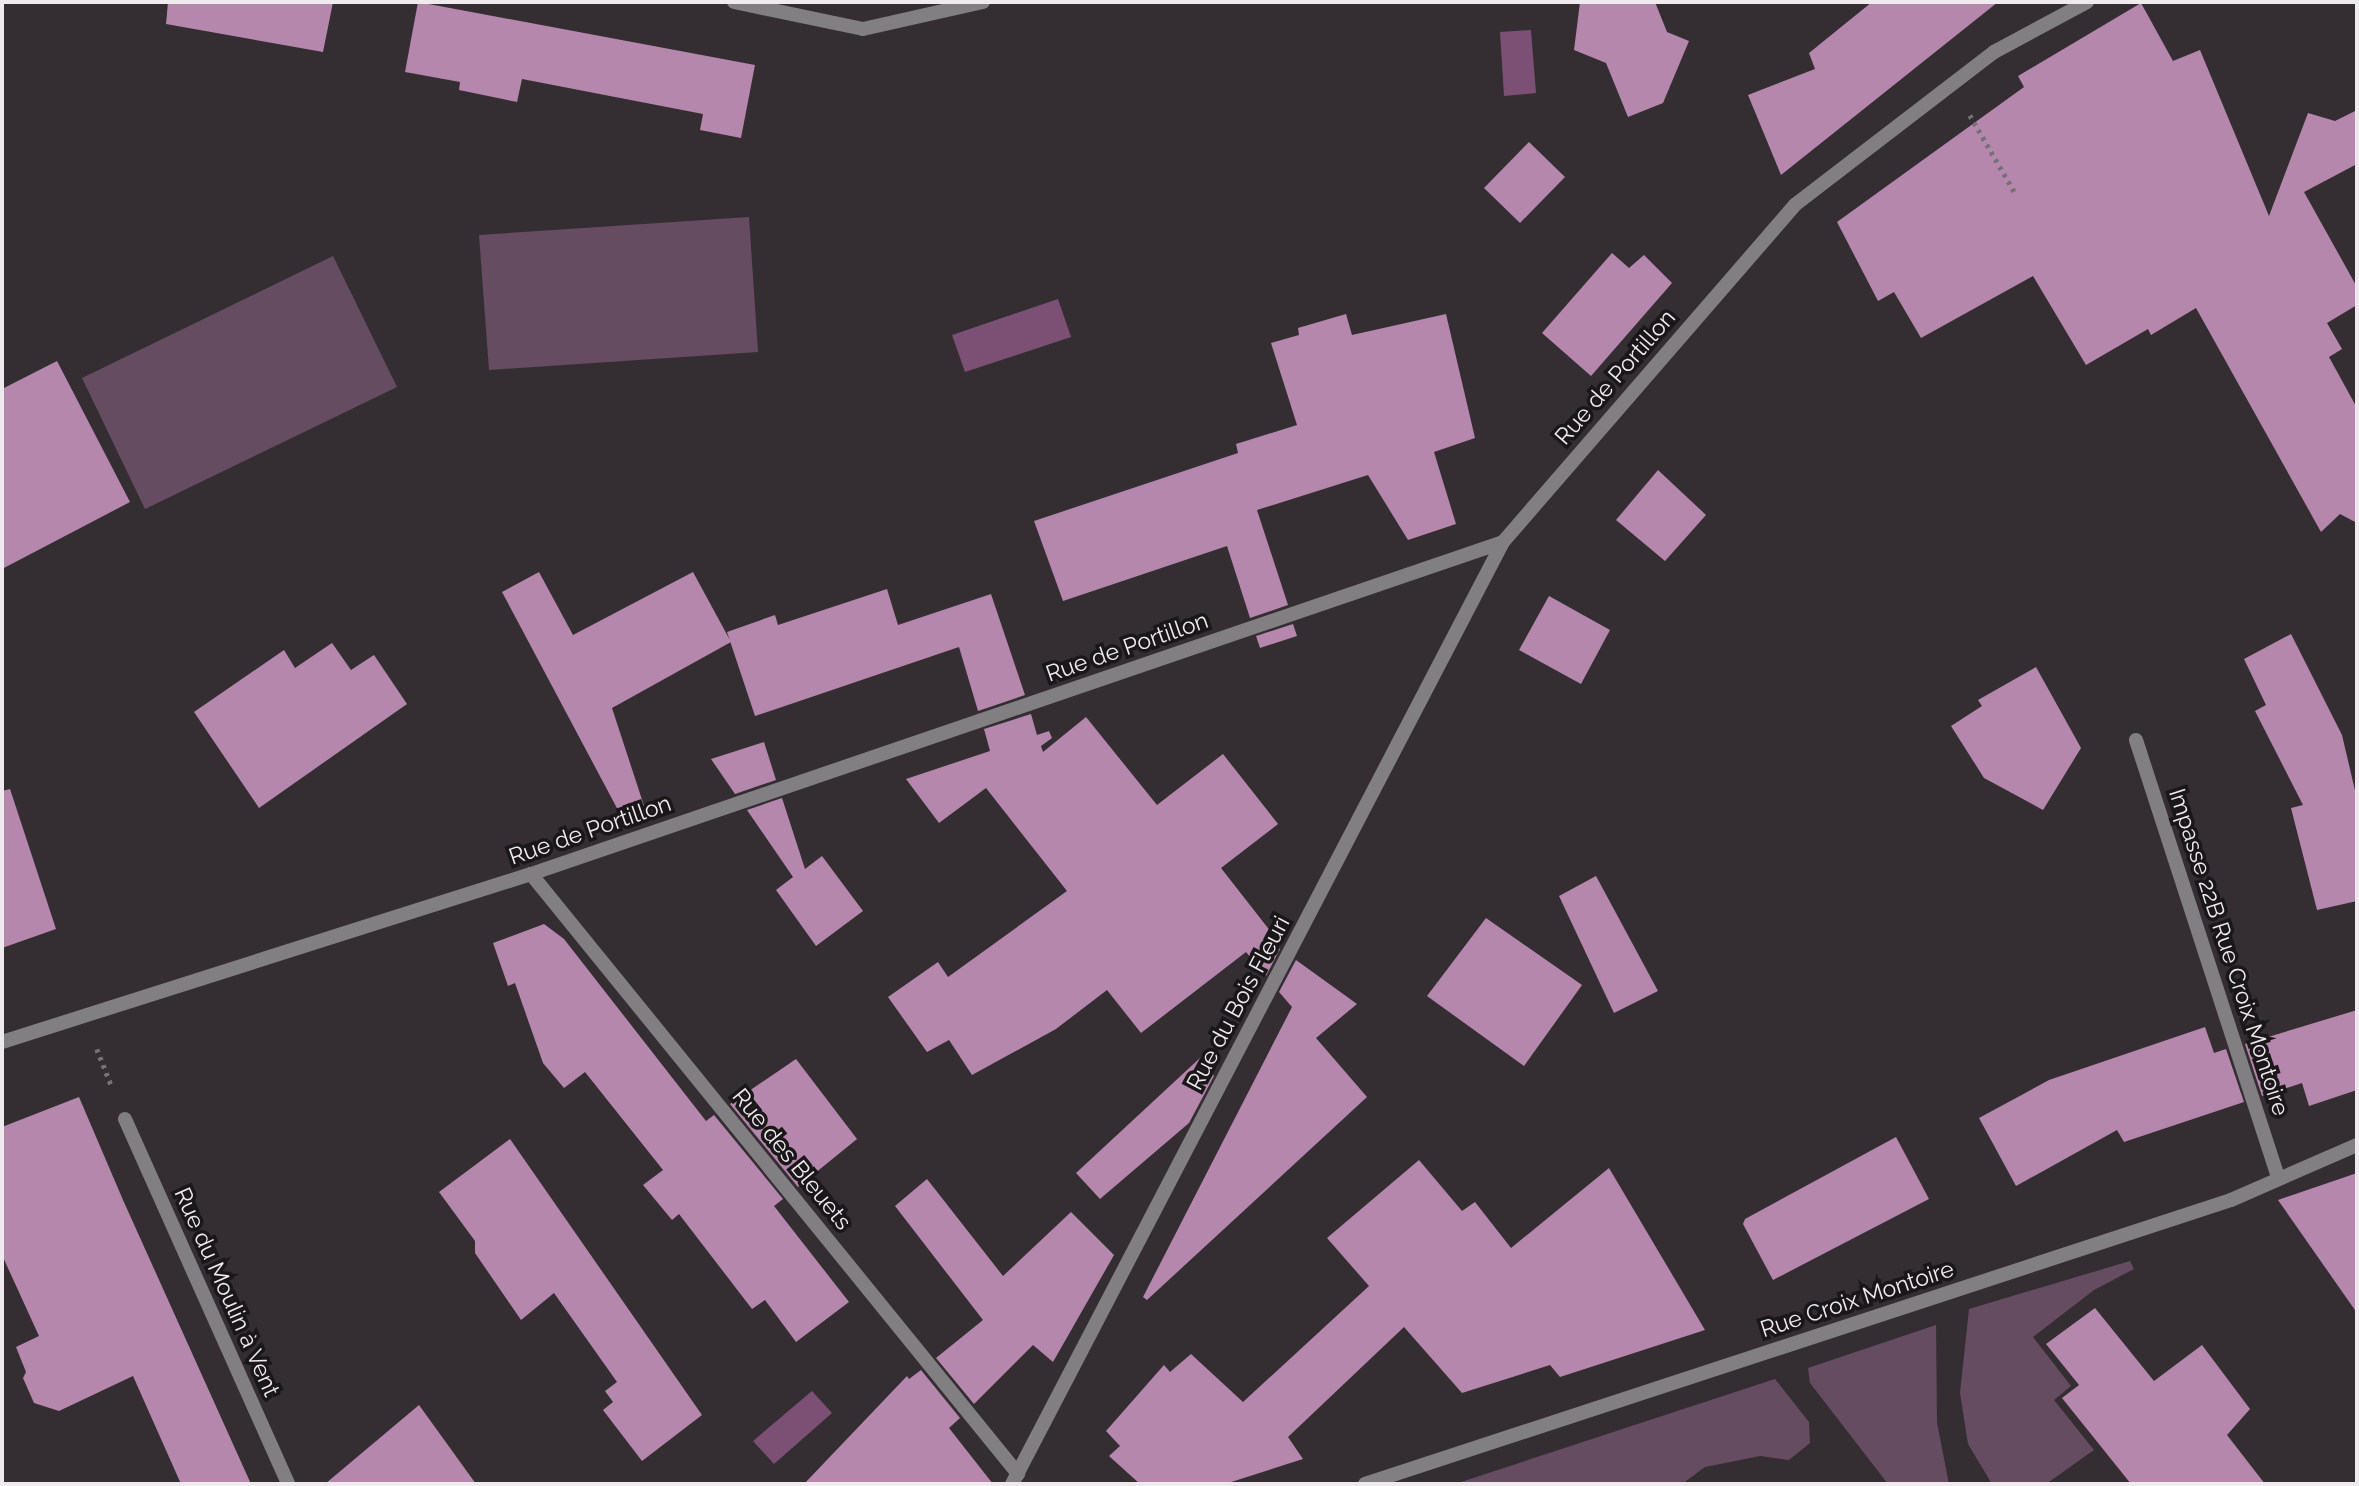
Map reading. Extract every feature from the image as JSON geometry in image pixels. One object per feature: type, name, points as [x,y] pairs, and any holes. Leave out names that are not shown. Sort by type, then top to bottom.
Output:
[{"type":"street","points":[[734,2],[863,29],[984,2]]},
{"type":"street","name":"Rue de Portillon","points":[[2,1042],[531,874],[1503,542],[1796,204],[1994,52],[2087,2]]},
{"type":"street","name":"Rue du Bois Fleuri","points":[[1015,1479],[1503,542]]},
{"type":"street","name":"Impasse 22B Rue Croix Montoire","points":[[2136,740],[2278,1177]]},
{"type":"street","name":"Rue des Bleuets","points":[[531,874],[1015,1479]]},
{"type":"street","name":"Rue du Moulin à Vent","points":[[125,1119],[288,1484]]},
{"type":"street","name":"Rue Croix Montoire","points":[[1365,1484],[2231,1200],[2278,1177],[2357,1145]]},
{"type":"path","points":[[1953,83],[2015,193]]},
{"type":"path","points":[[84,1016],[125,1119]]},
{"type":"shaded area","points":[[1531,30],[1536,93],[1504,96],[1500,32]]},
{"type":"shaded area","points":[[749,217],[758,352],[489,370],[479,235]]},
{"type":"shaded area","points":[[333,256],[397,387],[145,509],[82,378]]},
{"type":"shaded area","points":[[1058,299],[1071,337],[965,372],[952,335]]},
{"type":"shaded area","points":[[2130,1261],[2134,1269],[2094,1290],[2033,1337],[2071,1386],[2054,1400],[2094,1450],[2046,1484],[1992,1484],[1968,1444],[1960,1393],[1969,1309]]},
{"type":"shaded area","points":[[1936,1325],[1937,1423],[1949,1484],[1888,1484],[1810,1383],[1808,1368]]},
{"type":"shaded area","points":[[1775,1379],[1809,1422],[1810,1443],[1789,1460],[1760,1456],[1705,1467],[1682,1484],[1455,1484]]},
{"type":"shaded area","points":[[812,1391],[832,1413],[774,1464],[753,1441]]},
{"type":"building","points":[[168,2],[333,2],[323,52],[166,24]]},
{"type":"building","points":[[418,2],[755,65],[741,138],[700,130],[703,114],[522,79],[517,102],[459,90],[460,82],[405,72]]},
{"type":"building","points":[[1580,2],[1655,2],[1667,32],[1689,41],[1663,103],[1628,117],[1606,63],[1574,50]]},
{"type":"building","points":[[1872,2],[1998,2],[1781,175],[1748,95],[1815,69],[1809,53]]},
{"type":"building","points":[[2141,3],[2173,61],[2200,50],[2269,216],[2308,113],[2335,121],[2357,110],[2357,164],[2304,192],[2357,287],[2357,305],[2327,323],[2342,349],[2329,357],[2357,408],[2357,523],[2340,514],[2321,532],[2196,308],[2151,335],[2148,329],[2086,365],[2033,276],[1921,338],[1894,292],[1878,301],[1837,222],[2024,87],[2018,76]]},
{"type":"building","points":[[1529,142],[1565,177],[1520,223],[1484,188]]},
{"type":"building","points":[[1612,253],[1629,268],[1644,255],[1672,283],[1591,376],[1542,333]]},
{"type":"building","points":[[1346,314],[1352,335],[1446,314],[1475,438],[1434,452],[1456,524],[1408,540],[1368,475],[1257,510],[1288,605],[1250,618],[1227,546],[1063,601],[1034,521],[1238,453],[1236,444],[1297,425],[1271,343],[1299,335],[1298,328]]},
{"type":"building","points":[[57,361],[130,502],[2,569],[2,389]]},
{"type":"building","points":[[1658,470],[1706,515],[1665,561],[1616,520]]},
{"type":"building","points":[[539,572],[573,635],[693,572],[731,642],[612,708],[648,818],[627,827],[502,592]]},
{"type":"building","points":[[887,589],[898,625],[991,594],[1025,695],[978,711],[959,647],[755,716],[727,632],[775,615],[778,625]]},
{"type":"building","points":[[1549,596],[1610,630],[1581,684],[1519,650]]},
{"type":"building","points":[[1293,624],[1297,636],[1260,648],[1256,636]]},
{"type":"building","points":[[2291,634],[2342,735],[2357,799],[2357,901],[2317,910],[2291,808],[2303,805],[2255,711],[2266,705],[2244,659]]},
{"type":"building","points":[[332,643],[351,670],[374,655],[407,704],[259,808],[194,712],[284,650],[295,668]]},
{"type":"building","points":[[2036,667],[2081,748],[2043,810],[1984,778],[1951,726],[1982,706],[1978,700]]},
{"type":"building","points":[[1031,714],[1037,735],[1049,731],[1052,738],[1041,746],[1043,752],[1086,717],[1157,805],[1223,754],[1278,824],[1221,868],[1271,932],[1264,938],[1280,949],[1266,976],[1246,952],[1141,1033],[1107,990],[1056,1029],[972,1075],[949,1040],[927,1052],[888,997],[938,962],[948,977],[1067,891],[986,788],[939,823],[906,779],[990,751],[984,729]]},
{"type":"building","points":[[764,742],[776,780],[735,794],[711,759]]},
{"type":"building","points":[[10,789],[56,929],[2,948],[2,791]]},
{"type":"building","points":[[782,798],[805,869],[822,856],[863,911],[816,946],[776,890],[793,877],[747,810]]},
{"type":"building","points":[[1596,876],[1658,991],[1614,1013],[1559,896]]},
{"type":"building","points":[[1486,918],[1582,985],[1524,1066],[1427,996]]},
{"type":"building","points":[[544,924],[564,939],[706,1121],[714,1115],[783,1199],[774,1206],[849,1302],[796,1342],[765,1300],[752,1309],[679,1214],[672,1220],[643,1185],[663,1170],[585,1072],[564,1088],[543,1063],[515,983],[508,986],[493,943]]},
{"type":"building","points":[[1296,960],[1357,1004],[1316,1038],[1367,1097],[1147,1300],[1143,1297],[1292,1007],[1279,992]]},
{"type":"building","points":[[2357,1010],[2357,1090],[2309,1106],[2302,1083],[2262,1096],[2245,1044]]},
{"type":"building","points":[[2205,1027],[2214,1053],[2226,1049],[2244,1102],[2124,1142],[2117,1130],[2016,1186],[1979,1118],[2049,1080]]},
{"type":"building","points":[[1200,1058],[1214,1076],[1189,1123],[1100,1199],[1076,1173]]},
{"type":"building","points":[[796,1059],[857,1139],[798,1187],[730,1104]]},
{"type":"building","points":[[79,1097],[251,1484],[181,1484],[133,1376],[59,1411],[34,1403],[23,1378],[26,1372],[16,1347],[39,1336],[2,1255],[2,1127]]},
{"type":"building","points":[[1896,1137],[1929,1199],[1773,1280],[1743,1224],[1745,1219]]},
{"type":"building","points":[[510,1139],[702,1415],[642,1461],[603,1410],[613,1402],[605,1391],[617,1382],[554,1293],[521,1320],[475,1253],[475,1241],[439,1192]]},
{"type":"building","points":[[1419,1160],[1462,1211],[1475,1202],[1511,1248],[1609,1168],[1705,1330],[1560,1377],[1550,1365],[1462,1393],[1404,1327],[1288,1437],[1303,1459],[1225,1484],[1140,1484],[1109,1456],[1120,1446],[1106,1431],[1164,1365],[1170,1372],[1191,1354],[1243,1402],[1369,1286],[1327,1238]]},
{"type":"building","points":[[2357,1173],[2357,1313],[2278,1200]]},
{"type":"building","points":[[927,1179],[1003,1276],[1071,1212],[1114,1255],[1053,1362],[1033,1345],[974,1404],[936,1358],[983,1320],[895,1206]]},
{"type":"building","points":[[2095,1308],[2154,1381],[2202,1345],[2250,1409],[2227,1435],[2265,1484],[2131,1484],[2062,1398],[2079,1385],[2046,1344]]},
{"type":"building","points":[[921,1370],[960,1418],[949,1428],[993,1484],[804,1484],[907,1376],[909,1379]]},
{"type":"building","points":[[419,1405],[476,1484],[325,1484]]}]
